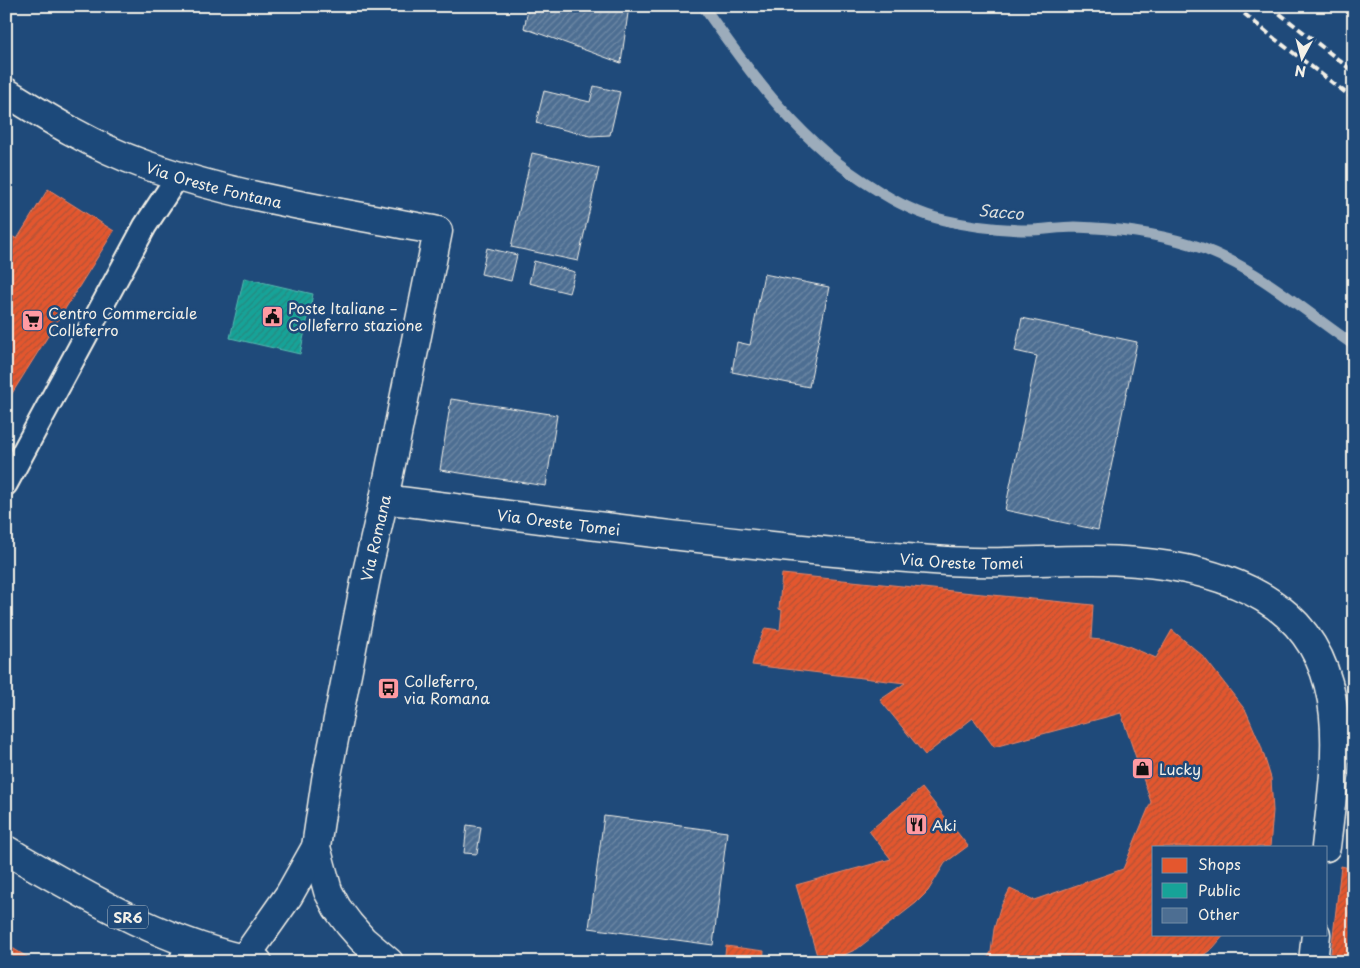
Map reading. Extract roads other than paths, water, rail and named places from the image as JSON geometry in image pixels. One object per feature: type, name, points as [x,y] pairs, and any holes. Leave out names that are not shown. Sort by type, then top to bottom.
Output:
[{"type":"street","name":"Via Oreste Fontana","points":[[6,92],[47,117],[106,148],[142,164],[178,176],[269,198],[438,231]]},
{"type":"street","name":"Via Romana","points":[[251,960],[316,847],[326,780],[367,572],[384,499],[438,231]]},
{"type":"street","name":"Via Oreste Tomei","points":[[384,499],[717,541],[900,558],[968,561],[1092,560],[1141,562],[1188,570],[1227,581],[1258,594],[1288,616],[1313,646],[1323,666],[1330,686],[1335,723],[1335,764],[1326,846]]},
{"type":"street","name":"Via Romana","points":[[316,847],[328,891],[337,908],[358,935],[389,962]]},
{"type":"street","name":"SR6","points":[[6,850],[184,952],[212,957],[251,960]]},
{"type":"street","points":[[1313,962],[1316,936]]},
{"type":"lane","points":[[6,484],[145,226],[178,176]]},
{"type":"waterway","name":"Sacco","points":[[703,6],[759,82],[800,129],[847,170],[899,203],[935,217],[972,226],[1028,230],[1075,227],[1104,229],[1148,234],[1190,244],[1213,252],[1255,275],[1354,345]]},
{"type":"railway","points":[[1235,6],[1354,99]]},
{"type":"railway","points":[[1270,6],[1354,72]]},
{"type":"place","name":"Poste Italiane – Colleferro stazione","points":[[272,316]]},
{"type":"place","name":"Centro Commerciale Colleferro","points":[[32,321]]},
{"type":"place","name":"Colleferro, via Romana","points":[[388,689]]},
{"type":"place","name":"Lucky","points":[[1143,768]]},
{"type":"place","name":"Aki","points":[[916,824]]}]
